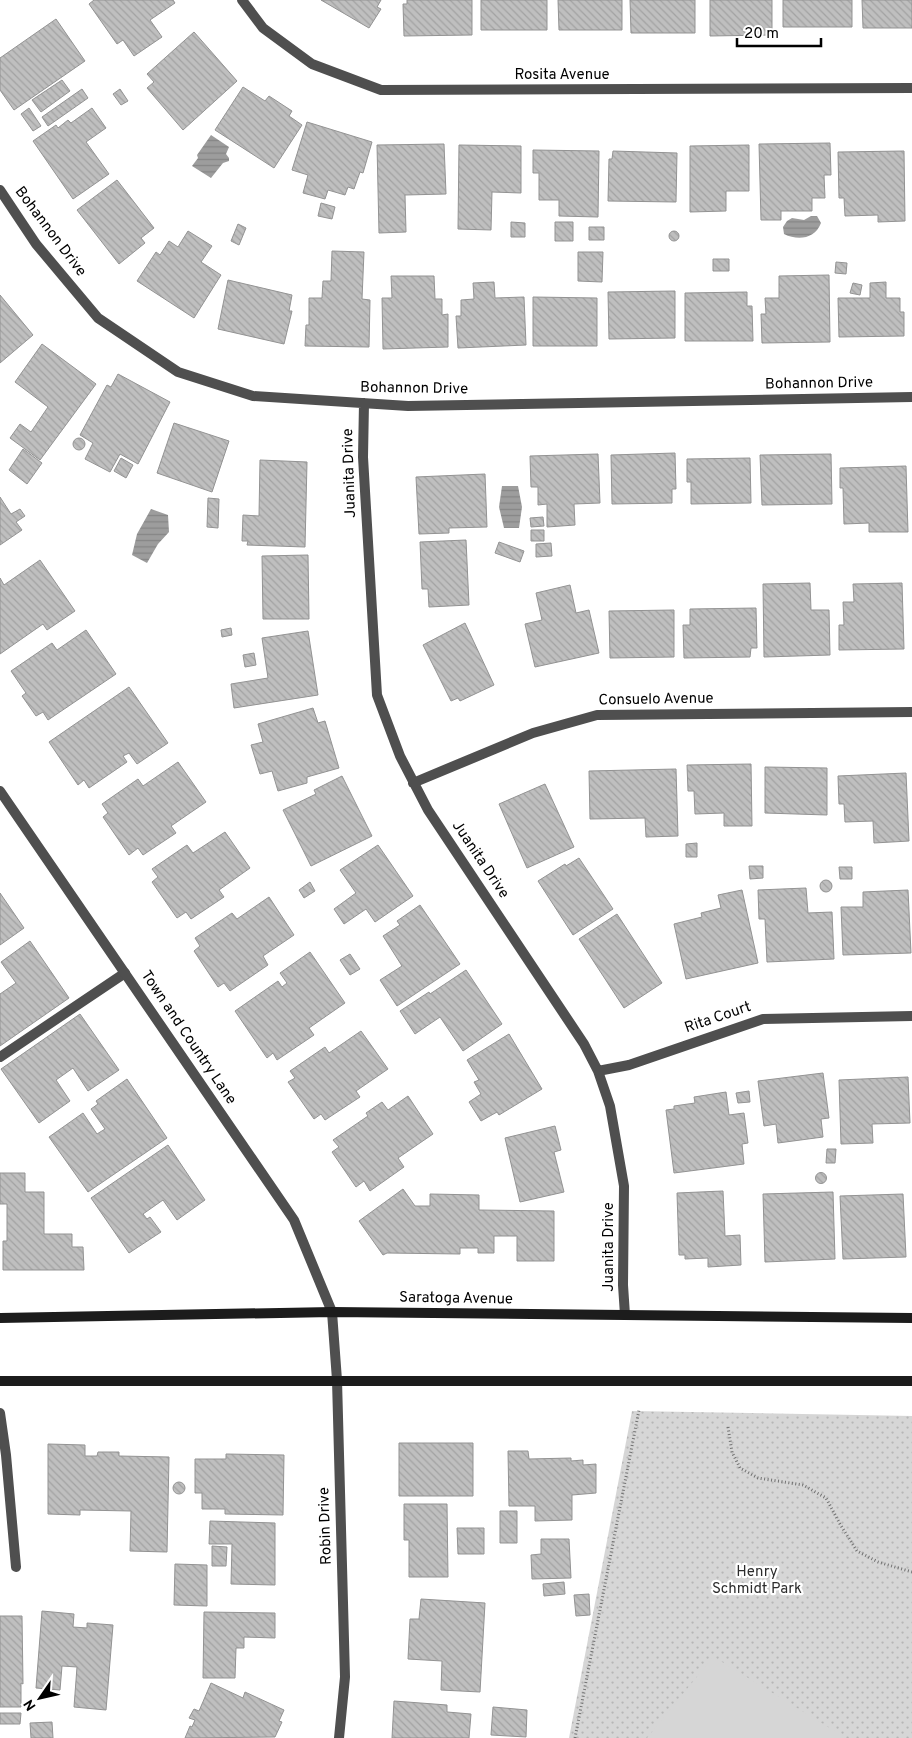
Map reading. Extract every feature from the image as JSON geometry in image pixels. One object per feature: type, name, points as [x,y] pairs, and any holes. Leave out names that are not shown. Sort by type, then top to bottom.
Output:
[{"type":"main road","name":"Saratoga Avenue","points":[[0,1318],[332,1312],[912,1318]]},
{"type":"main road","points":[[0,1381],[912,1381]]},
{"type":"street","name":"Rosita Avenue","points":[[242,0],[263,28],[312,64],[381,90],[912,88]]},
{"type":"street","name":"Bohannon Drive","points":[[0,190],[36,244],[98,318],[178,372],[253,396],[408,406],[912,397]]},
{"type":"street","name":"Juanita Drive","points":[[364,403],[363,456],[377,695],[400,756],[428,810],[584,1044],[598,1071],[610,1106],[624,1186],[622,1285],[625,1315]]},
{"type":"street","name":"Consuelo Avenue","points":[[413,783],[533,733],[597,715],[912,712]]},
{"type":"street","name":"Town and Country Lane","points":[[0,791],[294,1220],[332,1312]]},
{"type":"street","points":[[0,1057],[125,973]]},
{"type":"street","name":"Rita Court","points":[[598,1071],[629,1065],[763,1019],[912,1016]]},
{"type":"street","name":"Robin Drive","points":[[332,1312],[337,1380],[345,1677],[339,1738]]},
{"type":"street","points":[[0,1413],[6,1455],[16,1567]]},
{"type":"path","points":[[575,1738],[639,1410]]},
{"type":"path","points":[[728,1427],[732,1452],[740,1468],[758,1478],[803,1485],[826,1498],[857,1551],[878,1562],[912,1572]]},
{"type":"green space","name":"Henry Schmidt Park","points":[[632,1411],[912,1416],[912,1738],[569,1738]]},
{"type":"green space","points":[[714,1657],[846,1738],[647,1738]]},
{"type":"shaded area","points":[[211,135],[229,147],[226,154],[229,161],[223,163],[211,178],[192,166]]},
{"type":"shaded area","points":[[811,216],[817,216],[821,223],[815,232],[800,238],[784,234],[783,227],[787,221],[792,218],[804,220]]},
{"type":"shaded area","points":[[502,486],[518,486],[522,507],[519,528],[504,528],[499,507]]},
{"type":"shaded area","points":[[151,509],[168,515],[169,532],[158,544],[147,563],[132,555],[137,534]]},
{"type":"building","points":[[94,0],[173,0],[175,3],[150,20],[162,37],[134,56],[123,40],[117,44],[89,4]]},
{"type":"building","points":[[321,0],[381,0],[377,7],[381,9],[369,28]]},
{"type":"building","points":[[407,0],[472,0],[472,35],[404,36],[403,4],[407,4]]},
{"type":"building","points":[[481,0],[547,0],[547,30],[481,30]]},
{"type":"building","points":[[558,0],[622,0],[622,30],[559,30]]},
{"type":"building","points":[[630,0],[695,0],[695,33],[631,33]]},
{"type":"building","points":[[710,0],[772,0],[772,35],[710,36]]},
{"type":"building","points":[[783,0],[852,0],[852,27],[783,27]]},
{"type":"building","points":[[862,0],[912,0],[912,28],[863,28]]},
{"type":"building","points":[[56,19],[85,61],[14,110],[0,90],[0,58]]},
{"type":"building","points":[[194,32],[237,81],[183,130],[147,88],[154,82],[147,74]]},
{"type":"building","points":[[62,80],[70,91],[41,112],[32,100]]},
{"type":"building","points":[[243,87],[265,101],[269,96],[292,111],[289,116],[302,125],[274,168],[215,130]]},
{"type":"building","points":[[82,89],[88,98],[48,126],[42,117]]},
{"type":"building","points":[[120,89],[128,101],[121,105],[113,94]]},
{"type":"building","points":[[29,108],[41,126],[33,131],[21,114]]},
{"type":"building","points":[[92,108],[106,128],[86,142],[109,174],[73,199],[33,141],[56,125],[58,128],[68,120],[71,123]]},
{"type":"building","points":[[307,122],[372,142],[363,173],[360,172],[354,189],[348,187],[345,195],[328,190],[325,199],[303,193],[308,175],[292,170]]},
{"type":"building","points":[[830,143],[831,175],[824,175],[825,198],[812,198],[812,211],[781,211],[781,220],[761,220],[759,144]]},
{"type":"building","points":[[444,144],[446,194],[405,195],[406,232],[379,233],[377,145]]},
{"type":"building","points":[[459,145],[521,146],[521,193],[492,192],[491,230],[458,229]]},
{"type":"building","points":[[749,145],[749,191],[726,191],[726,211],[690,212],[690,146]]},
{"type":"building","points":[[533,150],[599,151],[598,217],[559,216],[559,200],[539,200],[539,173],[533,173]]},
{"type":"building","points":[[613,151],[677,153],[676,202],[608,201],[609,159],[612,159]]},
{"type":"building","points":[[904,151],[905,221],[878,222],[878,215],[845,216],[844,198],[839,198],[838,152]]},
{"type":"building","points":[[117,180],[154,228],[141,238],[145,243],[119,264],[77,210]]},
{"type":"building","points":[[321,203],[335,207],[332,219],[318,216]]},
{"type":"building","points":[[511,222],[525,223],[525,237],[511,237]]},
{"type":"building","points":[[555,222],[573,222],[573,241],[555,241]]},
{"type":"building","points":[[238,224],[246,228],[239,245],[231,241]]},
{"type":"building","points":[[589,227],[604,227],[604,240],[589,240]]},
{"type":"building","points":[[188,231],[212,246],[201,262],[221,275],[194,318],[137,281],[156,252],[160,255],[169,241],[178,247]]},
{"type":"building","points":[[672,231],[676,231],[679,236],[678,240],[672,241],[669,238],[669,234]]},
{"type":"building","points":[[332,251],[364,252],[362,299],[370,300],[369,347],[305,346],[306,325],[309,325],[309,298],[322,298],[323,281],[331,281]]},
{"type":"building","points":[[578,252],[603,252],[602,282],[578,281]]},
{"type":"building","points":[[713,259],[729,259],[729,271],[713,271]]},
{"type":"building","points":[[836,262],[847,263],[846,274],[835,273]]},
{"type":"building","points":[[829,275],[830,342],[762,343],[761,314],[766,314],[765,298],[779,298],[779,276]]},
{"type":"building","points":[[391,276],[434,276],[435,299],[442,299],[442,315],[448,314],[448,347],[383,349],[382,298],[392,298]]},
{"type":"building","points":[[228,280],[292,295],[289,311],[292,311],[284,344],[218,329]]},
{"type":"building","points":[[494,282],[495,298],[524,297],[526,345],[458,348],[456,316],[461,316],[461,300],[474,299],[473,283]]},
{"type":"building","points":[[886,282],[886,298],[900,298],[900,312],[904,312],[904,336],[839,337],[838,298],[870,298],[870,283]]},
{"type":"building","points":[[853,283],[862,285],[860,295],[850,293]]},
{"type":"building","points":[[675,291],[675,338],[609,339],[608,292]]},
{"type":"building","points":[[747,292],[747,306],[752,306],[753,341],[685,341],[685,293]]},
{"type":"building","points":[[0,295],[33,335],[0,363]]},
{"type":"building","points":[[533,297],[597,298],[597,346],[533,346]]},
{"type":"building","points":[[42,344],[96,384],[40,460],[10,438],[20,424],[31,432],[48,407],[15,382]]},
{"type":"building","points":[[118,374],[170,402],[138,464],[120,454],[110,472],[85,459],[93,443],[80,435],[107,385],[111,387]]},
{"type":"building","points":[[174,423],[229,441],[212,492],[157,473]]},
{"type":"building","points":[[79,438],[85,444],[79,450],[73,444]]},
{"type":"building","points":[[23,449],[42,463],[27,484],[9,470]]},
{"type":"building","points":[[675,453],[676,489],[672,489],[672,503],[612,504],[611,455]]},
{"type":"building","points":[[598,454],[600,503],[574,504],[575,525],[547,527],[547,504],[538,505],[538,487],[531,487],[530,456]]},
{"type":"building","points":[[831,454],[832,504],[762,505],[760,455]]},
{"type":"building","points":[[121,458],[133,465],[126,478],[114,471]]},
{"type":"building","points":[[750,458],[751,503],[691,504],[691,482],[687,482],[687,459]]},
{"type":"building","points":[[260,460],[307,462],[305,547],[247,545],[248,541],[242,541],[243,515],[259,516]]},
{"type":"building","points":[[906,466],[908,532],[869,532],[869,523],[844,524],[843,488],[840,488],[840,468]]},
{"type":"building","points":[[485,474],[487,527],[449,528],[449,533],[419,534],[416,477]]},
{"type":"building","points":[[0,497],[11,514],[20,509],[25,516],[16,522],[22,530],[0,545]]},
{"type":"building","points":[[208,498],[219,499],[218,528],[207,527]]},
{"type":"building","points":[[543,517],[544,526],[531,527],[530,518]]},
{"type":"building","points":[[531,530],[544,530],[544,541],[531,541]]},
{"type":"building","points":[[466,540],[469,605],[429,607],[428,589],[422,589],[420,542]]},
{"type":"building","points":[[499,542],[524,551],[520,562],[495,553]]},
{"type":"building","points":[[551,543],[552,556],[536,557],[536,544]]},
{"type":"building","points":[[308,555],[309,619],[263,619],[262,556]]},
{"type":"building","points":[[40,560],[75,611],[47,630],[43,624],[0,654],[0,578],[4,585]]},
{"type":"building","points":[[810,583],[811,610],[829,610],[830,655],[764,657],[763,584]]},
{"type":"building","points":[[902,583],[904,649],[839,650],[839,625],[844,625],[843,602],[854,602],[853,584]]},
{"type":"building","points":[[570,585],[576,613],[589,610],[599,653],[535,667],[525,624],[542,620],[536,593]]},
{"type":"building","points":[[756,608],[757,648],[751,648],[750,657],[684,658],[683,625],[690,625],[690,609]]},
{"type":"building","points":[[674,610],[674,657],[610,658],[609,611]]},
{"type":"building","points":[[465,623],[494,685],[460,701],[458,698],[451,701],[423,645]]},
{"type":"building","points":[[231,628],[232,635],[222,637],[221,630]]},
{"type":"building","points":[[86,630],[116,674],[48,720],[43,712],[36,716],[22,696],[26,693],[11,671],[52,643],[57,650]]},
{"type":"building","points":[[308,631],[318,695],[234,708],[231,684],[268,678],[262,638]]},
{"type":"building","points":[[254,653],[256,665],[245,667],[243,655]]},
{"type":"building","points":[[129,687],[168,743],[137,764],[129,753],[123,756],[127,762],[89,788],[84,780],[78,785],[49,742]]},
{"type":"building","points":[[313,708],[318,723],[325,721],[339,768],[307,777],[307,783],[278,791],[272,771],[260,774],[251,745],[263,742],[258,724]]},
{"type":"building","points":[[178,762],[206,802],[171,826],[176,833],[143,855],[138,848],[129,855],[103,817],[108,813],[102,804],[138,779],[143,786]]},
{"type":"building","points":[[751,764],[752,826],[724,826],[724,813],[695,814],[694,791],[688,791],[687,765]]},
{"type":"building","points":[[765,767],[827,768],[827,815],[765,813]]},
{"type":"building","points":[[676,769],[678,836],[646,837],[645,818],[590,819],[589,771]]},
{"type":"building","points":[[906,773],[909,841],[874,843],[873,821],[845,822],[844,804],[839,804],[838,776]]},
{"type":"building","points":[[342,776],[372,836],[311,866],[283,810],[316,794],[314,790]]},
{"type":"building","points":[[545,784],[574,847],[527,868],[499,804]]},
{"type":"building","points":[[225,832],[250,868],[219,890],[224,897],[191,919],[186,912],[177,918],[152,882],[158,877],[152,869],[187,845],[193,853]]},
{"type":"building","points":[[697,843],[697,857],[686,857],[686,844]]},
{"type":"building","points":[[378,845],[413,896],[375,922],[366,909],[344,924],[334,909],[356,893],[340,870]]},
{"type":"building","points":[[579,858],[613,909],[573,935],[538,881],[565,864],[566,866]]},
{"type":"building","points":[[749,866],[763,866],[763,878],[750,879]]},
{"type":"building","points":[[839,867],[852,867],[852,879],[840,879]]},
{"type":"building","points":[[824,880],[828,880],[832,886],[828,892],[824,892],[820,888],[820,884]]},
{"type":"building","points":[[310,882],[315,891],[304,898],[299,890]]},
{"type":"building","points":[[806,888],[808,913],[832,912],[834,959],[767,962],[765,919],[759,919],[758,890]]},
{"type":"building","points":[[742,890],[758,963],[686,979],[674,924],[702,917],[701,913],[721,908],[718,895]]},
{"type":"building","points":[[908,890],[911,953],[843,955],[841,907],[863,907],[863,892]]},
{"type":"building","points":[[0,893],[24,928],[0,945]]},
{"type":"building","points":[[269,897],[294,935],[263,956],[268,965],[230,991],[224,983],[218,987],[194,951],[200,946],[195,938],[232,913],[237,919]]},
{"type":"building","points":[[420,905],[460,964],[397,1006],[380,980],[402,966],[383,936],[400,925],[397,921]]},
{"type":"building","points":[[617,914],[662,983],[624,1008],[579,939]]},
{"type":"building","points":[[30,941],[69,998],[0,1046],[0,994],[16,983],[1,962]]},
{"type":"building","points":[[310,952],[345,1003],[309,1028],[314,1035],[277,1060],[273,1053],[267,1058],[235,1011],[278,981],[282,987],[287,983],[280,973]]},
{"type":"building","points":[[350,954],[360,969],[350,975],[340,960]]},
{"type":"building","points":[[466,970],[502,1024],[463,1051],[440,1017],[415,1034],[400,1011]]},
{"type":"building","points":[[80,1014],[119,1070],[88,1091],[73,1068],[56,1080],[70,1101],[39,1123],[1,1069]]},
{"type":"building","points":[[361,1031],[388,1069],[356,1091],[360,1097],[325,1120],[321,1114],[314,1119],[288,1082],[295,1078],[290,1071],[325,1047],[329,1053]]},
{"type":"building","points":[[509,1034],[542,1089],[499,1115],[497,1112],[481,1121],[469,1102],[481,1094],[474,1082],[479,1080],[467,1060]]},
{"type":"building","points":[[823,1073],[829,1118],[821,1119],[823,1137],[778,1143],[776,1124],[764,1126],[758,1081]]},
{"type":"building","points":[[908,1077],[910,1123],[872,1124],[873,1143],[841,1144],[839,1080]]},
{"type":"building","points":[[127,1079],[167,1138],[88,1192],[49,1137],[83,1113],[97,1134],[105,1129],[91,1109],[98,1104],[96,1101]]},
{"type":"building","points":[[749,1091],[750,1102],[738,1103],[736,1093]]},
{"type":"building","points":[[726,1092],[729,1115],[744,1113],[748,1143],[742,1144],[744,1164],[674,1173],[666,1110],[674,1109],[674,1106],[695,1103],[694,1097]]},
{"type":"building","points":[[408,1096],[433,1134],[398,1158],[404,1167],[370,1191],[364,1181],[356,1187],[332,1152],[339,1147],[333,1140],[368,1116],[366,1113],[382,1102],[388,1110]]},
{"type":"building","points":[[555,1126],[561,1150],[554,1152],[564,1192],[520,1202],[505,1138]]},
{"type":"building","points":[[168,1145],[205,1200],[177,1220],[163,1200],[143,1214],[147,1219],[150,1217],[161,1232],[129,1253],[91,1198]]},
{"type":"building","points":[[827,1149],[836,1149],[835,1163],[826,1163]]},
{"type":"building","points":[[0,1173],[25,1173],[25,1192],[44,1192],[44,1234],[72,1234],[72,1247],[83,1247],[84,1270],[3,1270],[3,1241],[7,1241],[7,1204],[0,1204]]},
{"type":"building","points":[[819,1173],[823,1173],[826,1178],[825,1182],[819,1183],[816,1180],[816,1176]]},
{"type":"building","points":[[403,1189],[415,1206],[430,1206],[430,1194],[479,1195],[479,1210],[554,1211],[554,1261],[517,1261],[517,1236],[494,1236],[494,1253],[478,1253],[478,1248],[460,1248],[460,1254],[387,1253],[383,1255],[359,1221]]},
{"type":"building","points":[[723,1191],[725,1236],[740,1235],[741,1265],[708,1267],[708,1258],[685,1259],[685,1255],[679,1255],[677,1193]]},
{"type":"building","points":[[833,1192],[835,1259],[765,1262],[763,1194]]},
{"type":"building","points":[[903,1194],[906,1257],[843,1259],[840,1196]]},
{"type":"building","points":[[399,1443],[473,1443],[473,1496],[399,1496]]},
{"type":"building","points":[[48,1444],[85,1445],[85,1456],[97,1456],[98,1452],[119,1452],[119,1456],[169,1457],[167,1552],[130,1551],[131,1511],[80,1510],[80,1515],[48,1514]]},
{"type":"building","points":[[508,1451],[528,1451],[529,1459],[571,1458],[571,1461],[583,1460],[583,1465],[596,1464],[596,1493],[572,1495],[572,1520],[535,1521],[535,1506],[509,1506]]},
{"type":"building","points":[[226,1454],[284,1455],[283,1515],[225,1514],[225,1509],[202,1509],[202,1493],[195,1493],[195,1459],[226,1459]]},
{"type":"building","points":[[177,1482],[181,1482],[185,1488],[181,1494],[177,1494],[173,1490],[173,1486]]},
{"type":"building","points":[[404,1504],[447,1504],[448,1577],[409,1577],[409,1540],[404,1540]]},
{"type":"building","points":[[500,1511],[517,1511],[517,1543],[500,1543]]},
{"type":"building","points":[[210,1521],[275,1523],[275,1585],[231,1584],[232,1544],[209,1544]]},
{"type":"building","points":[[457,1528],[484,1528],[484,1554],[458,1554]]},
{"type":"building","points":[[541,1539],[569,1539],[571,1578],[532,1579],[531,1555],[541,1554]]},
{"type":"building","points":[[212,1546],[227,1547],[226,1566],[212,1566]]},
{"type":"building","points":[[175,1564],[207,1565],[207,1606],[174,1605]]},
{"type":"building","points":[[564,1582],[565,1594],[544,1596],[543,1584]]},
{"type":"building","points":[[589,1594],[590,1615],[576,1616],[574,1595]]},
{"type":"building","points":[[421,1599],[485,1603],[480,1692],[441,1690],[442,1661],[408,1659],[410,1619],[419,1619]]},
{"type":"building","points":[[42,1611],[74,1614],[73,1627],[87,1628],[87,1623],[113,1625],[106,1710],[74,1707],[77,1667],[62,1666],[60,1690],[36,1688]]},
{"type":"building","points":[[204,1612],[275,1613],[275,1638],[244,1637],[244,1648],[236,1648],[235,1678],[203,1678]]},
{"type":"building","points":[[0,1616],[22,1616],[23,1684],[21,1683],[21,1707],[0,1707]]},
{"type":"building","points":[[211,1683],[243,1698],[245,1692],[284,1710],[279,1721],[282,1722],[275,1737],[185,1738],[195,1720],[189,1718],[194,1709],[199,1711]]},
{"type":"building","points":[[394,1701],[447,1705],[447,1712],[471,1714],[469,1738],[392,1738]]},
{"type":"building","points":[[493,1707],[527,1710],[526,1737],[491,1735]]},
{"type":"building","points":[[0,1713],[21,1713],[20,1724],[0,1724]]},
{"type":"building","points":[[52,1722],[53,1738],[31,1738],[30,1723]]}]
